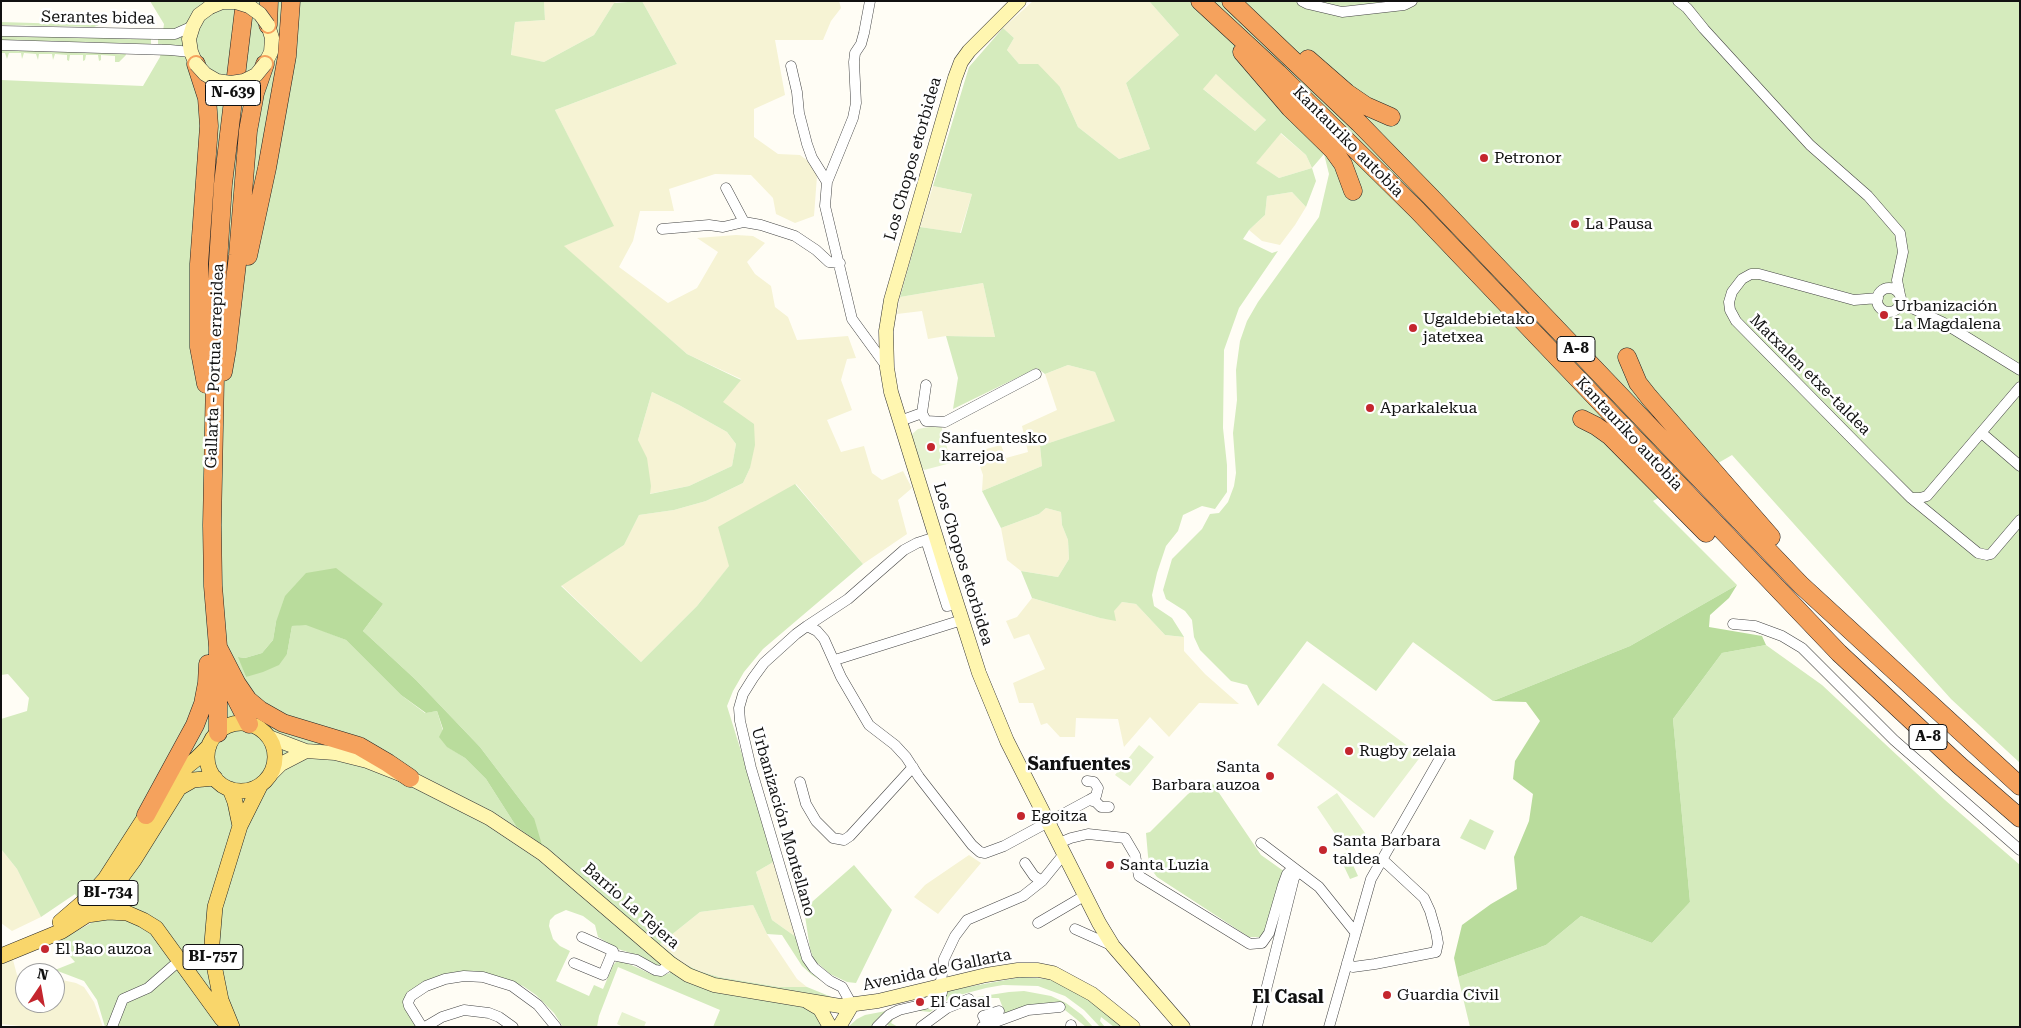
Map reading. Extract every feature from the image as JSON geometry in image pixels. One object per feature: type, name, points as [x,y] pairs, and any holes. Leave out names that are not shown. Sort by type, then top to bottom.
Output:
[{"type":"highway","name":"Gallarta - Portua errepidea","points":[[246,1],[223,184],[217,280],[213,422],[213,586],[221,653],[232,694],[249,724]]},
{"type":"highway","points":[[268,25],[269,1]]},
{"type":"highway","points":[[213,422],[267,168],[287,56],[291,1]]},
{"type":"highway","name":"Kantauriko autobia","points":[[1200,1],[1292,86],[1417,210],[1839,654],[1958,765],[2020,818]]},
{"type":"highway","name":"Kantauriko autobia","points":[[1231,1],[1359,123],[1796,579],[2020,786]]},
{"type":"highway","points":[[1223,23],[1233,42],[1290,108],[1333,150],[1343,164],[1353,191]]},
{"type":"highway","points":[[1257,26],[1280,33],[1347,93],[1366,106],[1391,117]]},
{"type":"highway","points":[[193,58],[207,98],[209,126],[199,264],[200,347],[213,422]]},
{"type":"highway","points":[[228,349],[248,131],[255,93],[265,64]]},
{"type":"highway","points":[[1627,357],[1638,383],[1711,469],[1793,561],[1881,649],[1896,672]]},
{"type":"highway","points":[[1582,419],[1610,436],[1817,640],[1839,654]]},
{"type":"highway","points":[[146,815],[183,749],[203,704],[207,683],[213,586]]},
{"type":"highway","name":"Gallarta - Portua errepidea","points":[[213,740],[221,653]]},
{"type":"highway","points":[[221,653],[237,684],[248,700],[272,718],[294,727],[359,746],[410,778]]},
{"type":"main road","points":[[232,724],[249,724],[257,727],[269,737],[275,754],[272,773],[260,786],[246,791],[230,789],[215,778],[208,763],[213,740],[232,724]]},
{"type":"main road","name":"BI-734","points":[[23,946],[63,920],[90,897],[115,866],[146,815],[172,780],[213,740]]},
{"type":"main road","name":"BI-734","points":[[2,954],[62,931],[87,915],[112,890],[134,860],[168,802],[179,788],[193,780],[215,778]]},
{"type":"main road","name":"BI-757","points":[[232,1027],[217,984],[212,942],[214,907],[240,826],[260,786]]},
{"type":"main road","name":"BI-757","points":[[230,789],[240,826]]},
{"type":"main road","points":[[87,915],[127,913],[156,928],[228,1027]]},
{"type":"street","points":[[870,1],[864,33],[855,53],[856,104],[853,118],[827,182],[825,195],[826,216],[840,263],[852,319],[887,368]]},
{"type":"street","name":"Los Chopos etorbidea","points":[[1019,1],[969,51],[961,62],[955,78],[891,300],[886,331],[887,368],[931,539],[957,604],[992,708],[1084,896],[1113,946],[1183,1027]]},
{"type":"street","points":[[1302,1],[1342,12],[1404,5],[1412,1]]},
{"type":"street","points":[[1678,1],[1687,8],[1810,145],[1868,196],[1900,233],[1903,252],[1885,289]]},
{"type":"street","points":[[236,2],[249,6],[260,14],[268,25],[272,38],[271,52],[265,64],[256,75],[244,81],[230,83],[217,81],[205,74],[193,58],[190,39],[193,26],[200,15],[211,4],[236,2]]},
{"type":"street","name":"Serantes bidea","points":[[1,31],[175,34],[193,26]]},
{"type":"street","name":"Serantes bidea","points":[[1,45],[170,50],[193,58]]},
{"type":"street","points":[[791,66],[807,144],[812,158],[827,182]]},
{"type":"street","points":[[726,188],[744,222]]},
{"type":"street","points":[[662,230],[709,225],[723,226],[744,222],[761,225],[795,236],[816,250],[829,262],[840,263]]},
{"type":"street","points":[[1899,262],[1897,280],[1900,299],[1896,309],[1889,312],[1881,309],[1878,298],[1880,292],[1892,288],[1900,299],[1942,321],[2020,370]]},
{"type":"street","name":"Matxalen etxe-taldea","points":[[1878,298],[1854,300],[1759,274],[1751,274],[1737,284],[1729,302],[1730,310],[1736,321],[1911,498],[1971,548],[1983,555],[1991,554],[2020,520]]},
{"type":"street","points":[[926,385],[922,413],[926,421],[945,422],[1036,374]]},
{"type":"street","points":[[1929,512],[1926,503],[1927,496],[2020,387]]},
{"type":"street","points":[[900,421],[922,413]]},
{"type":"street","points":[[1984,435],[2020,466]]},
{"type":"street","points":[[1911,498],[1927,496]]},
{"type":"street","name":"Urbanización Montellano","points":[[846,1006],[842,987],[830,981],[814,968],[806,958],[751,768],[740,721],[739,708],[743,694],[764,663],[807,626],[848,599],[904,550],[931,539]]},
{"type":"street","points":[[835,660],[962,620]]},
{"type":"street","points":[[1734,624],[1755,626],[1782,636],[1802,648],[1894,740],[2020,850]]},
{"type":"street","points":[[807,626],[817,630],[824,639],[842,677],[869,724],[896,745],[972,846],[980,852],[985,853],[998,848],[1096,796],[1098,788],[1094,782],[1087,781]]},
{"type":"street","points":[[269,737],[306,751]]},
{"type":"street","points":[[272,773],[287,760],[306,751]]},
{"type":"street","name":"Barrio La Tejera","points":[[306,751],[356,757],[410,778],[510,831],[536,849],[670,963],[688,975],[714,985],[808,1002],[846,1006]]},
{"type":"street","points":[[1329,1027],[1371,879],[1443,753]]},
{"type":"street","points":[[800,782],[806,804],[816,821],[833,838],[844,840],[850,836],[913,767]]},
{"type":"street","points":[[1089,800],[1096,802],[1101,807],[1109,807]]},
{"type":"street","points":[[878,1027],[889,1016],[899,1010],[925,1004],[942,993],[944,959],[955,936],[967,920],[1024,896],[1042,881],[1061,849],[1072,838],[1088,834],[1125,838],[1135,855],[1138,876],[1250,944],[1262,943],[1269,933],[1287,874],[1295,870]]},
{"type":"street","points":[[1262,843],[1319,887],[1355,932]]},
{"type":"street","points":[[1347,963],[1353,967],[1436,952],[1438,943],[1436,932],[1424,898],[1382,858]]},
{"type":"street","points":[[1025,863],[1034,876],[1042,881]]},
{"type":"street","points":[[1257,1026],[1295,870]]},
{"type":"street","points":[[1038,924],[1084,896]]},
{"type":"street","points":[[1075,929],[1113,946]]},
{"type":"street","points":[[574,963],[603,975],[612,955],[613,951],[582,937]]},
{"type":"street","points":[[612,955],[638,960],[655,970],[661,971],[667,968],[670,963]]},
{"type":"street","points":[[112,1027],[123,999],[148,988],[180,960]]},
{"type":"street","name":"Avenida de Gallarta","points":[[846,1006],[986,975],[1018,970],[1038,970],[1053,973],[1092,994],[1133,1027]]},
{"type":"street","points":[[513,1027],[499,1017],[489,1013],[464,1010],[442,1016],[424,1027],[408,1002],[411,996],[426,986],[445,979],[464,976],[484,977],[512,986],[538,1005],[556,1027]]},
{"type":"street","points":[[922,1027],[947,1008],[968,999]]},
{"type":"street","points":[[808,1002],[820,1009],[830,1027]]},
{"type":"street","points":[[834,1027],[846,1006]]},
{"type":"street","points":[[839,1027],[846,1006]]},
{"type":"street","points":[[999,1011],[983,1016],[986,1026],[1028,1010],[1060,1007]]},
{"type":"shaded area","points":[[544,1],[620,1],[614,3],[594,35],[544,62],[511,56],[515,22],[545,20]]},
{"type":"shaded area","points":[[642,1],[839,1],[841,8],[831,21],[823,40],[775,40],[785,95],[754,109],[754,137],[778,154],[800,155],[812,164],[817,176],[814,216],[795,223],[776,214],[773,198],[751,175],[715,174],[669,189],[674,211],[640,211],[633,241],[619,267],[668,303],[697,288],[718,252],[697,238],[736,235],[753,236],[765,243],[747,262],[755,274],[771,286],[775,307],[788,317],[797,340],[848,336],[856,358],[847,359],[841,380],[852,410],[827,420],[841,452],[864,446],[872,473],[882,480],[903,471],[912,488],[898,500],[907,534],[863,564],[796,484],[697,606],[641,662],[561,585],[624,545],[639,515],[674,510],[706,501],[743,483],[750,468],[722,402],[741,379],[687,354],[563,246],[613,226],[555,110],[677,64]]},
{"type":"shaded area","points":[[1033,1],[1149,1],[1179,35],[1126,83],[1150,149],[1119,159],[1078,127],[1060,87],[1019,64],[1007,50],[1014,38],[1003,28]]},
{"type":"shaded area","points":[[1217,73],[1266,120],[1255,131],[1202,88]]},
{"type":"shaded area","points":[[1280,133],[1306,155],[1312,168],[1279,178],[1255,163]]},
{"type":"shaded area","points":[[933,186],[972,194],[960,233],[920,227]]},
{"type":"shaded area","points":[[1292,192],[1306,207],[1295,225],[1280,245],[1262,241],[1249,230],[1265,215],[1267,196]]},
{"type":"shaded area","points":[[983,283],[995,337],[946,336],[928,339],[922,311],[897,314],[900,297]]},
{"type":"shaded area","points":[[1068,365],[1095,372],[1116,421],[1040,446],[1042,466],[982,491],[983,475],[975,452],[1001,445],[1006,458],[1028,452],[1022,426],[1057,410],[1045,374]]},
{"type":"shaded area","points":[[652,392],[727,432],[736,444],[732,466],[689,486],[649,494],[638,440]]},
{"type":"shaded area","points":[[1046,508],[1061,512],[1062,525],[1068,540],[1069,559],[1058,577],[1021,571],[1007,560],[1001,528],[1039,514]]},
{"type":"shaded area","points":[[1032,598],[1100,618],[1115,620],[1113,611],[1122,602],[1136,604],[1165,635],[1184,637],[1184,651],[1205,674],[1239,704],[1199,703],[1169,737],[1150,717],[1124,747],[1118,719],[1076,718],[1075,737],[1060,737],[1047,723],[1041,725],[1033,703],[1019,703],[1013,683],[1045,669],[1029,634],[1014,639],[1006,621],[1017,617]]},
{"type":"shaded area","points":[[1,849],[17,869],[41,917],[12,931],[1,923]]},
{"type":"shaded area","points":[[969,855],[981,863],[938,914],[914,897],[925,885]]},
{"type":"shaded area","points":[[775,861],[796,937],[772,920],[756,872]]},
{"type":"shaded area","points":[[753,905],[767,934],[797,979],[807,987],[779,987],[719,977],[699,971],[681,962],[660,944],[700,912]]},
{"type":"shaded area","points":[[13,960],[15,968],[15,1013],[65,1013],[65,981],[84,987],[94,1002],[103,1027],[30,1027],[1,1024],[1,964]]},
{"type":"green space","points":[[150,1],[544,1],[545,20],[515,22],[511,55],[544,62],[594,35],[614,3],[642,1],[677,64],[555,110],[614,226],[564,246],[687,354],[741,380],[723,402],[754,424],[755,445],[750,468],[743,483],[706,501],[674,510],[639,515],[624,545],[561,586],[641,662],[697,606],[729,566],[718,527],[795,484],[863,564],[763,649],[744,672],[727,706],[775,861],[756,872],[772,920],[796,937],[833,988],[812,975],[802,966],[782,935],[767,934],[753,905],[700,912],[660,944],[681,962],[699,971],[719,977],[779,987],[807,987],[834,998],[816,1012],[824,1027],[713,1027],[720,1010],[618,967],[599,1016],[597,1027],[563,1027],[554,1013],[536,995],[523,986],[496,976],[470,971],[430,980],[406,994],[404,1000],[418,1027],[105,1027],[97,1000],[84,981],[65,974],[65,966],[75,962],[57,942],[93,922],[75,894],[41,917],[17,869],[1,849],[1,719],[27,711],[29,698],[8,674],[1,675],[1,80],[143,86],[160,57],[162,44],[158,44],[158,39],[162,39],[164,24]],"holes":[[[652,392],[727,432],[736,444],[732,466],[689,486],[650,494],[651,486],[647,458],[638,440]],[[383,604],[363,631],[416,680],[480,747],[534,818],[516,826],[486,779],[465,758],[448,747],[437,711],[425,713],[401,695],[346,640],[306,624],[292,626],[287,654],[246,677],[239,657],[245,658],[262,653],[273,640],[276,622]],[[566,910],[583,916],[595,925],[598,937],[618,949],[637,955],[659,968],[662,966],[670,973],[659,976],[653,975],[621,961],[616,962],[603,989],[594,985],[589,996],[556,981],[570,951],[560,946],[553,939],[549,926],[550,920],[555,915]]]},
{"type":"green space","points":[[1149,1],[2020,1],[2020,763],[1951,699],[1732,455],[1653,501],[1737,585],[1630,646],[1493,701],[1413,642],[1376,691],[1307,641],[1258,706],[1247,685],[1231,681],[1200,650],[1194,637],[1192,620],[1185,611],[1166,599],[1163,590],[1172,559],[1202,529],[1210,514],[1219,513],[1228,502],[1234,486],[1236,473],[1233,433],[1237,400],[1236,370],[1240,341],[1247,321],[1258,302],[1319,217],[1329,174],[1324,154],[1312,168],[1316,181],[1306,207],[1292,192],[1267,196],[1265,215],[1249,230],[1243,239],[1272,253],[1278,251],[1239,308],[1224,350],[1223,428],[1227,465],[1227,492],[1215,509],[1202,506],[1183,515],[1178,531],[1166,546],[1152,595],[1154,606],[1172,618],[1184,637],[1165,635],[1136,604],[1122,602],[1114,611],[1116,621],[1032,598],[1021,571],[1058,577],[1069,559],[1068,540],[1062,525],[1061,512],[1046,508],[1039,514],[1001,528],[982,491],[1042,466],[1040,446],[1115,421],[1095,372],[1068,365],[1045,374],[1037,368],[953,409],[958,378],[946,336],[995,337],[983,283],[900,297],[920,227],[961,233],[972,194],[933,186],[969,67],[1003,28],[1014,38],[1007,50],[1019,64],[1038,64],[1060,87],[1078,127],[1119,159],[1150,149],[1126,83],[1179,35]],"holes":[[[1216,74],[1266,120],[1255,131],[1203,89]],[[1281,133],[1306,155],[1312,168],[1279,178],[1256,163]]]},
{"type":"green space","points":[[1,22],[99,25],[94,27],[1,25]]},
{"type":"green space","points":[[1,35],[151,39],[151,44],[1,40]]},
{"type":"green space","points":[[1,50],[125,53],[126,55],[119,62],[115,62],[115,56],[101,55],[101,60],[99,61],[98,55],[86,55],[83,61],[83,55],[70,55],[69,61],[67,60],[67,55],[55,54],[53,60],[52,54],[39,54],[38,60],[36,54],[24,53],[22,59],[21,53],[9,53],[7,59],[5,53],[1,53]]},
{"type":"green space","name":"Sanfuentesko karrejoa","points":[[941,425],[951,463],[924,470],[919,464],[911,435],[918,429]]},
{"type":"green space","points":[[336,568],[383,604],[363,631],[416,680],[480,747],[534,818],[542,845],[516,826],[486,779],[465,758],[447,747],[439,737],[443,729],[437,711],[426,713],[401,695],[346,640],[306,625],[292,626],[287,654],[279,665],[246,677],[238,657],[245,658],[262,653],[273,640],[276,622],[285,596],[306,573]]},
{"type":"green space","points":[[1737,585],[1729,598],[1710,615],[1709,627],[1762,636],[1766,645],[1722,653],[1673,719],[1690,902],[1652,943],[1581,916],[1546,945],[1458,977],[1454,958],[1462,925],[1491,904],[1517,889],[1514,857],[1529,821],[1533,794],[1513,779],[1515,761],[1540,721],[1526,702],[1493,701],[1630,646]]},
{"type":"green space","points":[[1766,645],[1822,685],[1945,800],[2020,865],[2020,1027],[1470,1027],[1458,977],[1546,945],[1581,916],[1652,943],[1690,902],[1673,719],[1722,653]]},
{"type":"green space","name":"Rugby zelaia","points":[[1323,683],[1421,756],[1374,818],[1277,745]]},
{"type":"green space","points":[[1139,745],[1154,757],[1130,786],[1115,775]]},
{"type":"green space","points":[[1205,782],[1213,784],[1261,855],[1285,872],[1265,933],[1260,937],[1249,937],[1157,877],[1151,869],[1146,833],[1150,832],[1188,794]]},
{"type":"green space","points":[[1337,793],[1367,836],[1346,850],[1317,807]]},
{"type":"green space","points":[[1470,819],[1494,831],[1485,850],[1460,838]]},
{"type":"green space","points":[[1347,852],[1358,876],[1350,879],[1339,856]]},
{"type":"green space","points":[[854,865],[892,910],[856,983],[847,982],[830,974],[814,960],[810,949],[804,909]]},
{"type":"green space","points":[[1022,977],[1048,979],[1063,985],[1080,994],[1124,1027],[1114,1027],[1101,1017],[1100,1021],[1105,1027],[1100,1027],[1084,1010],[1065,996],[1038,986],[1003,985],[986,988],[952,997],[930,1012],[911,1010],[946,991]]},
{"type":"green space","points":[[1024,991],[1051,996],[1066,1003],[1082,1015],[1093,1027],[1086,1027],[1060,1006],[1008,1015],[1005,1013],[999,998],[970,998]]},
{"type":"green space","points":[[886,1011],[894,1017],[891,1023],[898,1027],[890,1027],[881,1020],[873,1027],[848,1027],[865,1015]]},
{"type":"green space","points":[[622,1012],[646,1022],[644,1027],[623,1027],[617,1024]]},
{"type":"place","name":"Petronor","points":[[1484,158]]},
{"type":"place","name":"La Pausa","points":[[1575,224]]},
{"type":"place","name":"Urbanización La Magdalena","points":[[1884,315]]},
{"type":"place","name":"Ugaldebietako jatetxea","points":[[1413,328]]},
{"type":"place","name":"Aparkalekua","points":[[1370,408]]},
{"type":"place","name":"Sanfuentesko karrejoa","points":[[931,447]]},
{"type":"place","name":"Rugby zelaia","points":[[1349,751]]},
{"type":"place","name":"Santa Barbara auzoa","points":[[1270,776]]},
{"type":"place","name":"Egoitza","points":[[1021,816]]},
{"type":"place","name":"Santa Barbara taldea","points":[[1323,850]]},
{"type":"place","name":"Santa Luzia","points":[[1110,865]]},
{"type":"place","name":"El Bao auzoa","points":[[45,949]]},
{"type":"place","name":"Guardia Civil","points":[[1387,995]]},
{"type":"place","name":"El Casal","points":[[920,1002]]},
{"type":"district","name":"Sanfuentes","points":[[1079,765]]},
{"type":"district","name":"El Casal","points":[[1288,998]]}]
